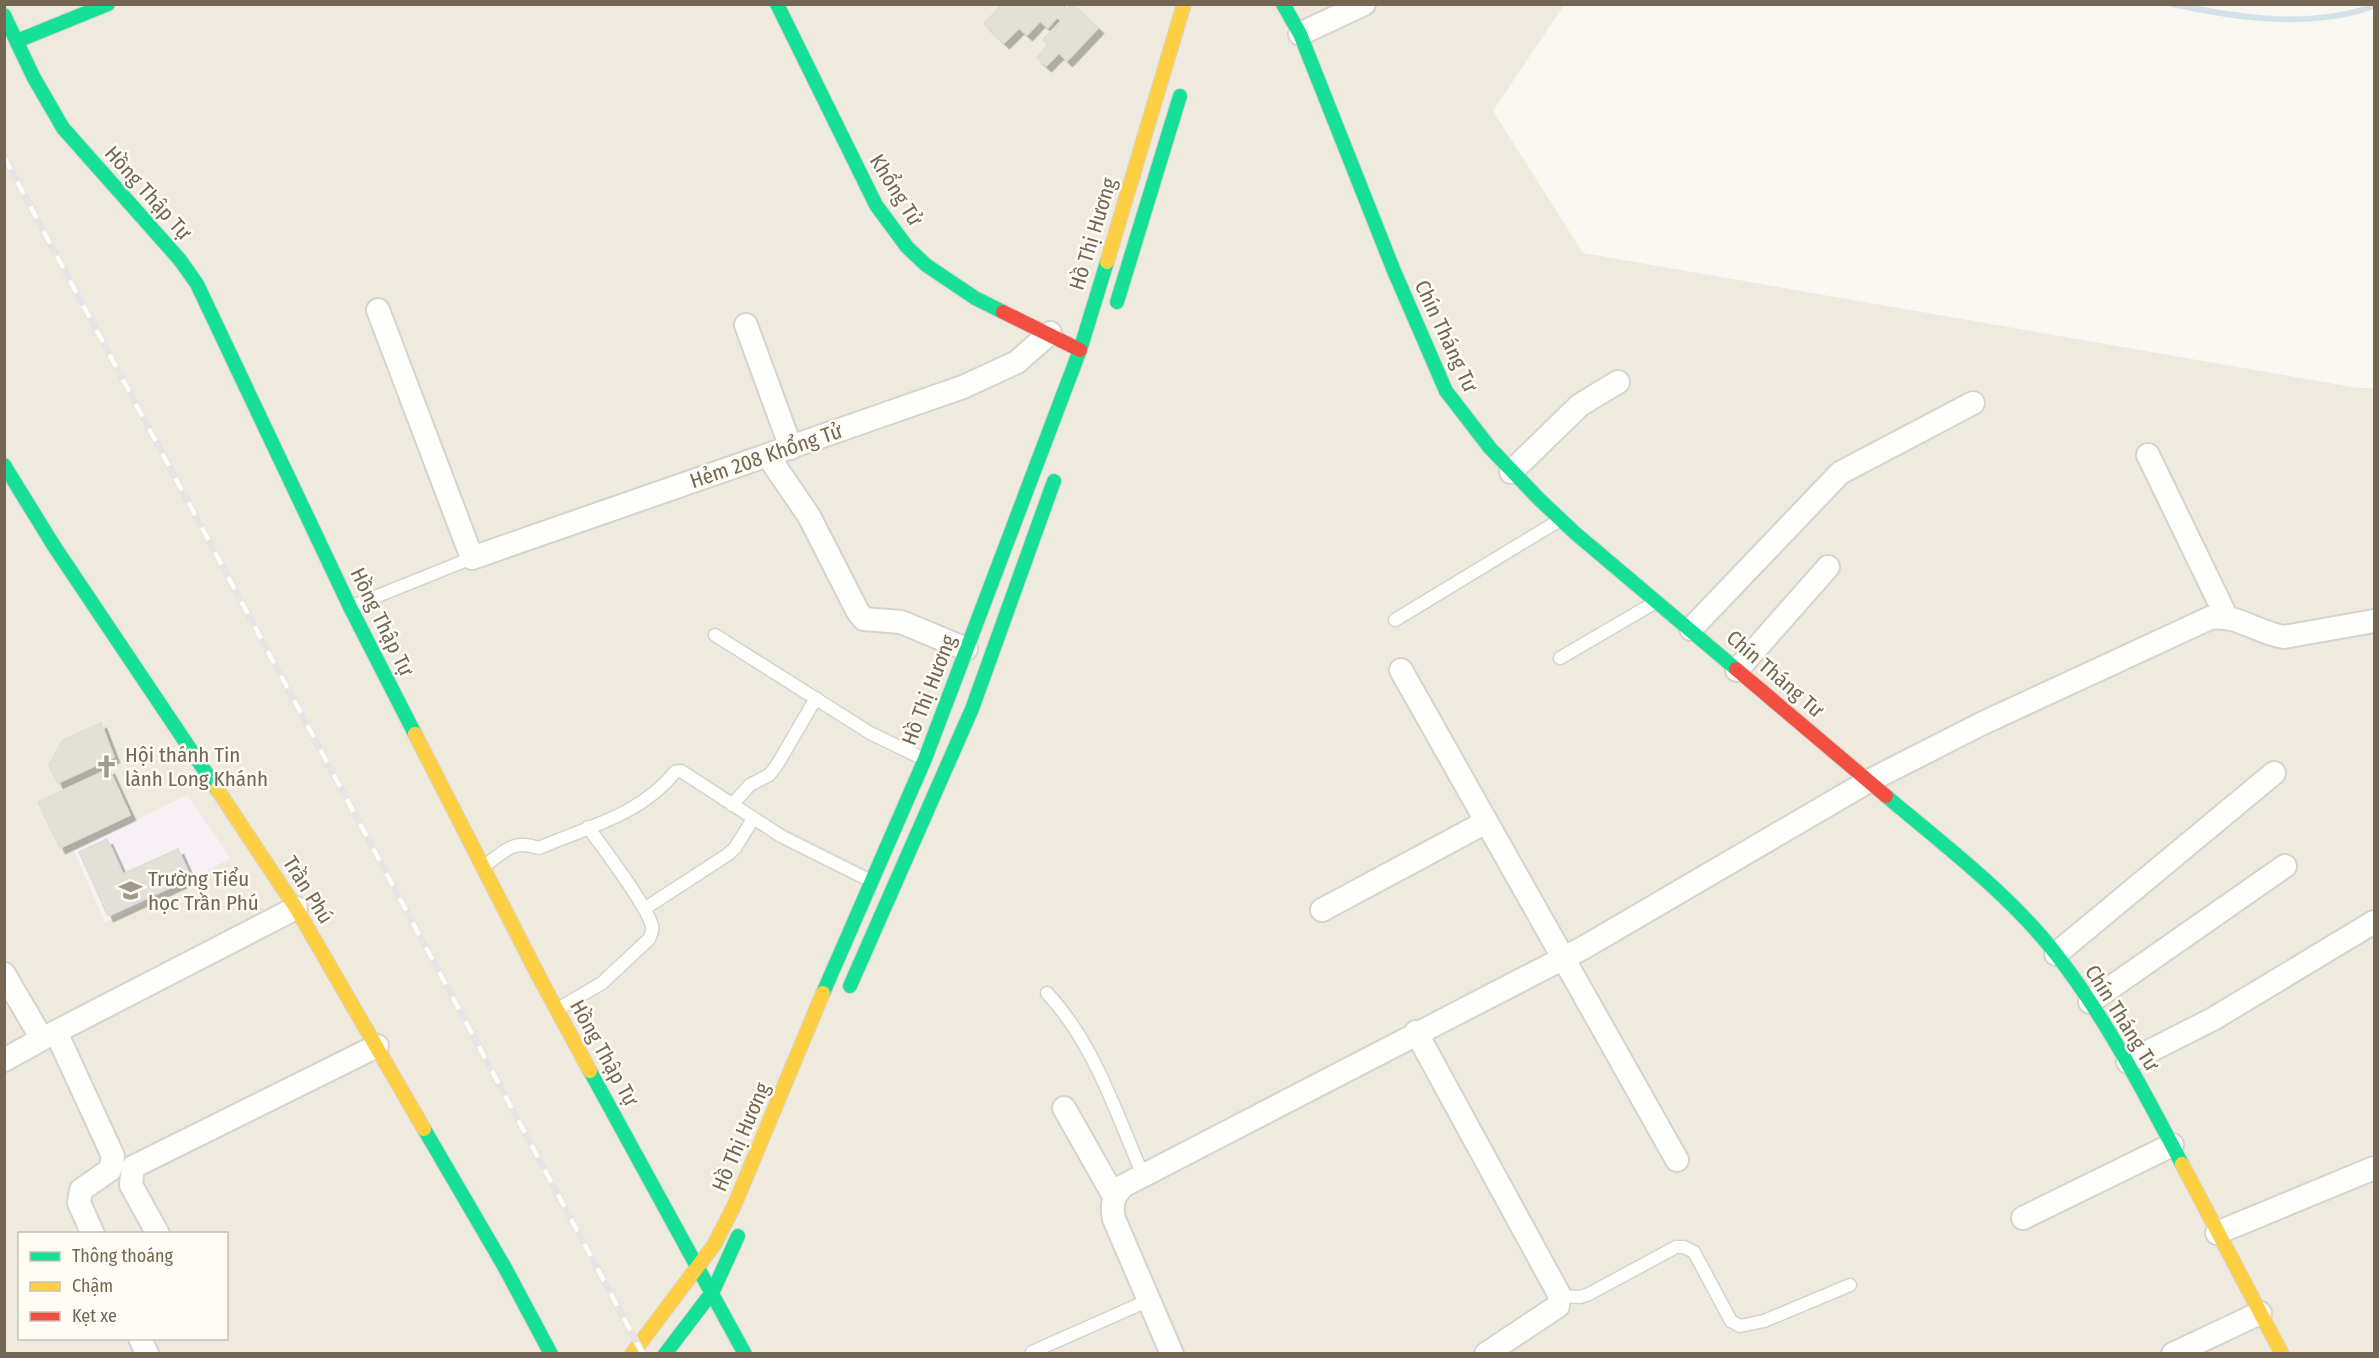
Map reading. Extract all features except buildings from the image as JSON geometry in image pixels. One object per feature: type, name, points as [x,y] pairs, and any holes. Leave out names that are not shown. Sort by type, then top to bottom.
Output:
[{"type":"street","points":[[17,41],[108,4]]},
{"type":"street","name":"Khổng Tử","points":[[777,4],[839,135],[892,230],[926,265],[975,298],[1050,333],[1080,350]]},
{"type":"street","name":"Hồ Thị Hương","points":[[632,1353],[714,1245],[734,1206],[870,880],[925,759],[1080,350],[1184,4]]},
{"type":"street","name":"Chín Tháng Tư","points":[[1283,4],[1300,34],[1394,271],[1446,391],[1481,438],[1511,472],[1561,520],[1983,880],[2056,954],[2128,1062],[2282,1353]]},
{"type":"street","points":[[1300,34],[1364,4]]},
{"type":"street","name":"Hồng Thập Tự","points":[[4,15],[34,78],[63,128],[180,260],[197,284],[350,607],[482,867],[556,1011],[746,1353]]},
{"type":"street","name":"Hồ Thị Hương","points":[[1112,315],[1134,252],[1184,83]]},
{"type":"street","points":[[378,310],[472,558]]},
{"type":"street","points":[[746,325],[791,448]]},
{"type":"street","name":"Hẻm 208 Khổng Tử","points":[[472,558],[791,448],[990,376],[1017,362],[1050,333]]},
{"type":"street","points":[[1511,472],[1580,405],[1618,382]]},
{"type":"street","points":[[1691,629],[1840,473],[1973,403]]},
{"type":"street","points":[[2148,455],[2226,616]]},
{"type":"street","points":[[768,456],[809,516],[858,612],[864,619],[901,622],[966,650]]},
{"type":"street","name":"Trần Phú","points":[[4,465],[54,546],[296,908],[504,1266],[551,1353]]},
{"type":"street","points":[[843,1002],[972,709],[1059,466]]},
{"type":"street","points":[[1737,670],[1828,567]]},
{"type":"street","points":[[1172,1353],[1147,1301],[1114,1219],[1112,1206],[1114,1196],[1123,1186],[1416,1032],[1563,958],[1867,782],[1992,718],[2210,618],[2226,616],[2271,635],[2284,637],[2374,621]]},
{"type":"street","points":[[1401,670],[1677,1160]]},
{"type":"street","points":[[2056,954],[2274,773]]},
{"type":"street","points":[[1322,910],[1486,822]]},
{"type":"street","points":[[2090,1002],[2285,866]]},
{"type":"street","points":[[4,1060],[296,908]]},
{"type":"street","points":[[2128,1062],[2213,1019],[2374,922]]},
{"type":"street","points":[[4,974],[49,1036],[112,1156],[110,1170],[81,1190],[79,1203],[93,1232]]},
{"type":"street","points":[[1416,1032],[1560,1296],[1558,1306],[1486,1353]]},
{"type":"street","points":[[157,1232],[131,1185],[133,1167],[377,1046]]},
{"type":"street","points":[[1064,1108],[1114,1196]]},
{"type":"street","points":[[2023,1218],[2172,1145]]},
{"type":"street","points":[[2217,1233],[2374,1168]]},
{"type":"street","points":[[665,1353],[712,1292],[742,1228]]},
{"type":"street","points":[[2173,1353],[2260,1313]]},
{"type":"lane","points":[[1395,620],[1561,520]]},
{"type":"lane","name":"Hẻm 208 Khổng Tử","points":[[350,607],[472,558]]},
{"type":"lane","points":[[1560,658],[1658,601]]},
{"type":"lane","points":[[715,635],[870,733],[925,759]]},
{"type":"lane","points":[[732,805],[750,785],[769,774],[777,765],[816,698]]},
{"type":"lane","points":[[482,867],[516,844],[523,843],[539,848],[639,806],[663,787],[675,772],[681,771],[753,819],[819,856],[870,880]]},
{"type":"lane","points":[[644,909],[727,855],[735,848],[753,819]]},
{"type":"lane","points":[[556,1011],[602,983],[649,939],[652,927],[644,909],[588,826]]},
{"type":"lane","points":[[1047,993],[1064,1011],[1085,1045],[1143,1175]]},
{"type":"lane","points":[[1560,1296],[1580,1297],[1589,1294],[1676,1247],[1684,1246],[1694,1252],[1731,1321],[1740,1326],[1764,1321],[1850,1285]]},
{"type":"lane","points":[[1032,1352],[1147,1301]]},
{"type":"shaded area","points":[[5,5],[1564,5],[1493,111],[1583,253],[2358,388],[2374,388],[2374,1353],[5,1354]]},
{"type":"shaded area","name":"Trường Tiểu học Trần Phú","points":[[187,795],[231,858],[105,923],[74,851]]},
{"type":"waterway","points":[[2173,4],[2248,17],[2274,19],[2325,17],[2374,6]]},
{"type":"railway","points":[[4,157],[643,1354]]},
{"type":"traffic: fast","points":[[17,41],[108,4]]},
{"type":"traffic: fast","points":[[777,4],[876,205],[907,247],[926,265],[975,298],[1003,312]]},
{"type":"traffic: fast","points":[[1283,4],[1300,34],[1394,271],[1446,391],[1490,448],[1540,500],[1575,533],[1736,669]]},
{"type":"traffic: fast","points":[[4,15],[34,78],[63,128],[180,260],[197,284],[350,607],[415,734]]},
{"type":"traffic: fast","points":[[1117,302],[1180,96]]},
{"type":"traffic: fast","points":[[823,993],[925,759],[1080,350],[1107,262]]},
{"type":"traffic: fast","points":[[4,465],[54,546],[217,789]]},
{"type":"traffic: fast","points":[[850,986],[972,709],[1054,481]]},
{"type":"traffic: fast","points":[[1886,796],[1997,891],[2038,932],[2056,954],[2108,1030],[2182,1164]]},
{"type":"traffic: fast","points":[[590,1071],[745,1354]]},
{"type":"traffic: fast","points":[[424,1129],[504,1266],[551,1354]]},
{"type":"traffic: fast","points":[[665,1354],[713,1291],[738,1236]]},
{"type":"traffic: slow","points":[[1107,262],[1184,4]]},
{"type":"traffic: slow","points":[[415,734],[538,975],[590,1071]]},
{"type":"traffic: slow","points":[[217,789],[296,908],[424,1129]]},
{"type":"traffic: slow","points":[[632,1354],[714,1245],[734,1206],[823,993]]},
{"type":"traffic: slow","points":[[2182,1164],[2282,1354]]},
{"type":"traffic: jam","points":[[1003,312],[1080,350]]},
{"type":"traffic: jam","points":[[1736,669],[1886,796]]},
{"type":"place","name":"Hội thánh Tin lành Long Khánh","points":[[107,767]]},
{"type":"place","name":"Trường Tiểu học Trần Phú","points":[[130,891]]}]
